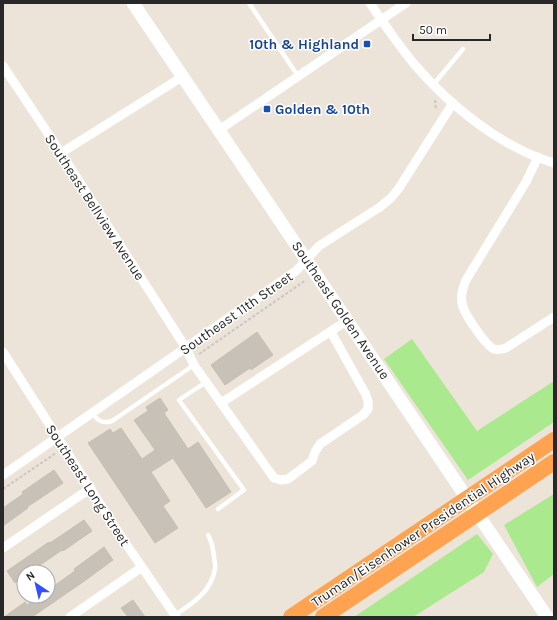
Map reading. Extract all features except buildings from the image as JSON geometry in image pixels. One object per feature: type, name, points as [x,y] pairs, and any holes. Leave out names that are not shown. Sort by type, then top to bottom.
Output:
[{"type":"highway","name":"Truman/Eisenhower Presidential Highway","points":[[291,617],[554,440]]},
{"type":"highway","name":"Truman/Eisenhower Presidential Highway","points":[[323,617],[554,462]]},
{"type":"street","name":"Southeast Golden Avenue","points":[[133,3],[547,617]]},
{"type":"street","points":[[370,3],[415,65],[433,85],[453,103],[489,131],[507,142],[554,163]]},
{"type":"street","points":[[219,130],[406,3]]},
{"type":"street","name":"Southeast Bellview Avenue","points":[[3,66],[61,153],[186,348],[194,365],[274,478],[281,480],[288,479],[312,461],[320,444],[363,415],[368,409],[368,401],[365,393],[331,332]]},
{"type":"street","points":[[61,153],[182,76]]},
{"type":"street","name":"Southeast 11th Street","points":[[3,475],[296,271],[319,246],[380,207],[391,198],[399,188],[453,103]]},
{"type":"street","points":[[538,157],[526,182],[466,280],[462,290],[462,302],[465,313],[489,346],[498,350],[506,348],[554,317]]},
{"type":"street","points":[[221,403],[348,320]]},
{"type":"street","name":"Southeast Long Street","points":[[3,352],[57,438],[176,616]]},
{"type":"street","points":[[3,548],[91,488]]},
{"type":"street","points":[[70,617],[142,567]]},
{"type":"lane","points":[[250,3],[298,76]]},
{"type":"lane","points":[[433,85],[463,49]]},
{"type":"lane","points":[[92,414],[100,422],[107,423],[112,421],[194,365]]},
{"type":"lane","points":[[206,382],[179,400],[244,490],[218,509]]},
{"type":"lane","points":[[176,616],[203,595],[210,583],[215,568],[211,539],[208,535]]},
{"type":"path","points":[[433,116],[437,109],[435,100]]},
{"type":"path","points":[[198,354],[316,273]]},
{"type":"path","points":[[3,489],[64,447]]},
{"type":"green space","points":[[412,339],[477,431],[554,381],[554,422],[468,480],[384,359]]},
{"type":"green space","points":[[554,494],[554,574],[537,587],[504,525]]},
{"type":"green space","points":[[477,534],[493,554],[484,572],[413,617],[354,617]]},
{"type":"place","name":"10th & Highland","points":[[367,44]]},
{"type":"place","name":"Golden & 10th","points":[[267,109]]}]
